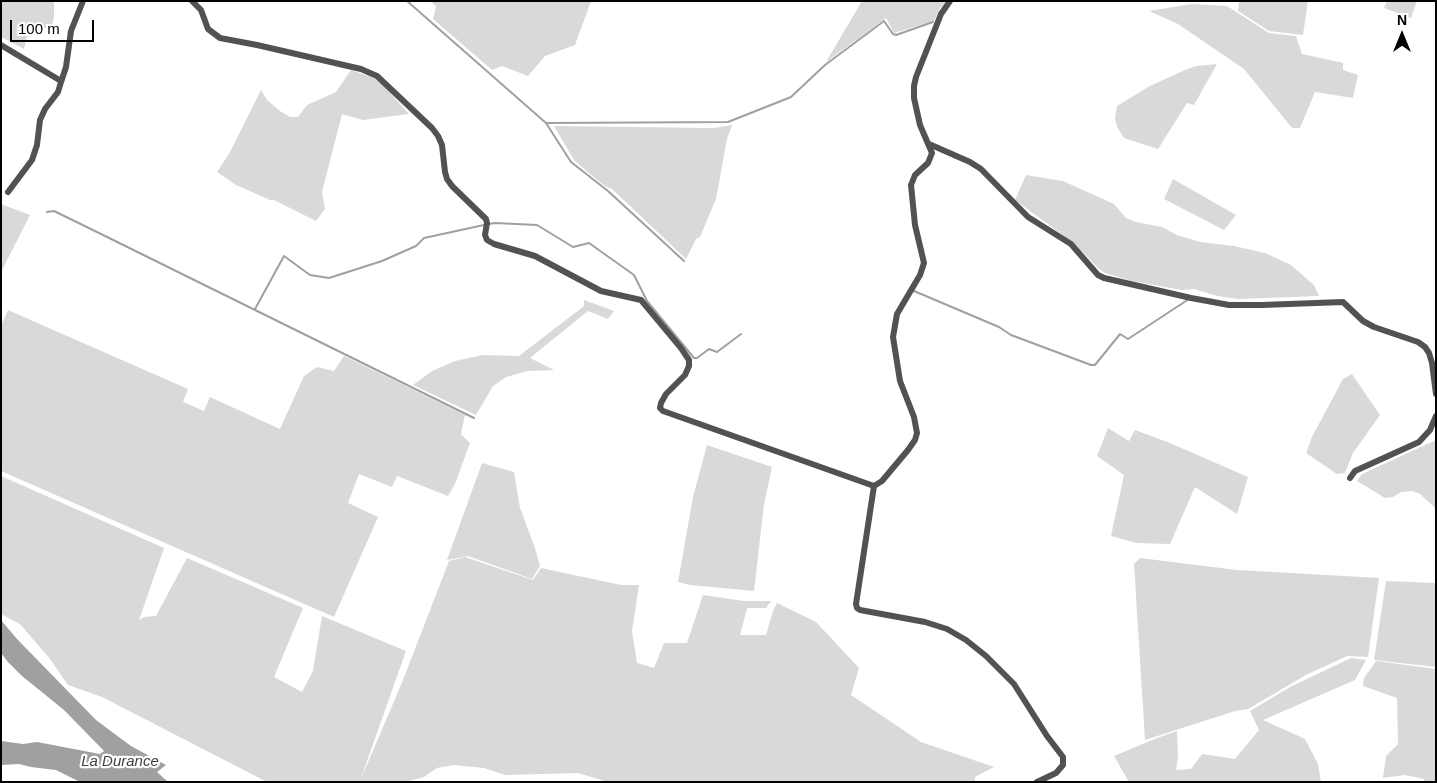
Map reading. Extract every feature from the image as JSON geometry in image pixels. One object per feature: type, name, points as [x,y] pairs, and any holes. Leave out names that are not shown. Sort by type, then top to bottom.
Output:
[{"type":"street","points":[[8,192],[32,160],[37,145],[41,116],[58,92],[66,68],[71,31],[83,1]]},
{"type":"street","points":[[192,1],[201,10],[208,29],[220,38],[361,69],[383,80],[438,136],[442,145],[444,172],[447,179],[484,216],[487,225],[486,238],[490,243],[535,256],[601,291],[641,300],[689,360],[689,366],[685,375],[666,394],[660,403],[660,408],[668,413],[875,486]]},
{"type":"street","points":[[950,1],[940,14],[914,86],[914,98],[920,124],[932,153],[928,163],[915,175],[911,185],[915,225],[924,263],[923,270],[899,307],[895,318],[893,337],[900,381],[914,417],[917,433],[915,440],[908,450],[882,481],[875,486],[856,604],[860,610],[931,624],[947,630],[966,640],[986,656],[1014,684],[1047,736],[1063,757],[1063,765],[1056,774],[1037,782]]},
{"type":"street","points":[[1,45],[61,81]]},
{"type":"street","points":[[929,144],[970,162],[980,169],[1028,217],[1071,244],[1098,275],[1104,278],[1229,305],[1343,302],[1368,324],[1418,342],[1425,347],[1429,352],[1432,363],[1436,394]]},
{"type":"street","points":[[1350,478],[1355,470],[1419,442],[1430,430],[1436,416]]},
{"type":"shaded area","points":[[1,1],[54,1],[54,17],[51,29],[30,25],[24,49],[1,37]]},
{"type":"shaded area","points":[[430,1],[591,1],[575,45],[545,56],[528,76],[502,66],[492,70],[433,19],[436,6]]},
{"type":"shaded area","points":[[862,1],[946,1],[940,8],[934,21],[894,33],[886,18],[826,62]]},
{"type":"shaded area","points":[[1239,1],[1308,1],[1303,35],[1269,31],[1238,11]]},
{"type":"shaded area","points":[[1387,1],[1417,1],[1411,18],[1384,8]]},
{"type":"shaded area","points":[[1192,4],[1227,6],[1269,33],[1296,36],[1302,54],[1343,63],[1343,70],[1358,75],[1353,98],[1315,92],[1300,128],[1292,128],[1244,69],[1178,24],[1149,11]]},
{"type":"shaded area","points":[[1217,64],[1194,105],[1187,103],[1158,149],[1124,138],[1117,127],[1115,118],[1117,106],[1150,86],[1185,70],[1196,66]]},
{"type":"shaded area","points":[[351,70],[374,78],[382,84],[409,114],[363,120],[342,114],[322,192],[325,209],[316,221],[274,200],[236,185],[217,172],[230,152],[261,90],[267,100],[280,111],[290,117],[298,117],[307,105],[336,92]]},
{"type":"shaded area","points":[[732,125],[727,139],[716,199],[700,237],[696,239],[686,259],[612,189],[605,186],[574,160],[554,126],[714,128]]},
{"type":"shaded area","points":[[1026,175],[1063,181],[1114,204],[1126,218],[1136,222],[1162,227],[1177,235],[1200,242],[1234,246],[1265,253],[1291,265],[1314,285],[1319,296],[1238,299],[1217,296],[1194,289],[1182,290],[1132,281],[1105,273],[1075,244],[1015,200]]},
{"type":"shaded area","points":[[1173,179],[1236,215],[1224,230],[1164,199]]},
{"type":"shaded area","points":[[1,204],[30,215],[1,272]]},
{"type":"shaded area","points":[[584,300],[614,311],[608,319],[588,311],[530,358],[554,370],[528,371],[506,377],[493,386],[476,415],[413,385],[432,371],[455,361],[483,355],[519,356],[584,306]]},
{"type":"shaded area","points":[[8,310],[188,389],[183,402],[204,411],[210,397],[280,429],[304,376],[317,367],[334,371],[344,356],[465,415],[461,434],[470,443],[455,484],[448,496],[397,476],[392,487],[359,474],[348,503],[378,517],[334,617],[1,471],[1,326]]},
{"type":"shaded area","points":[[1352,374],[1380,415],[1353,453],[1345,473],[1337,474],[1306,453],[1312,437],[1343,379]]},
{"type":"shaded area","points":[[1108,428],[1129,441],[1135,430],[1248,477],[1237,514],[1195,487],[1170,544],[1136,543],[1111,536],[1124,475],[1097,456]]},
{"type":"shaded area","points":[[1436,440],[1436,509],[1420,494],[1412,491],[1401,492],[1393,497],[1385,498],[1357,481],[1362,474]]},
{"type":"shaded area","points":[[707,445],[772,467],[764,504],[754,591],[690,585],[678,582],[693,497]]},
{"type":"shaded area","points":[[482,463],[514,472],[520,508],[540,566],[532,579],[468,556],[447,560]]},
{"type":"shaded area","points":[[1,476],[164,548],[139,620],[144,617],[156,616],[187,558],[303,608],[274,677],[302,692],[313,671],[322,616],[406,651],[360,781],[401,685],[449,561],[465,557],[533,580],[541,568],[621,585],[639,585],[632,631],[637,663],[654,668],[664,643],[687,643],[703,595],[744,601],[771,601],[766,608],[747,608],[740,635],[766,635],[777,603],[816,622],[859,668],[851,695],[921,742],[994,767],[975,777],[975,782],[608,782],[578,773],[505,775],[484,768],[454,765],[437,768],[424,777],[405,782],[267,782],[102,697],[68,685],[50,659],[20,624],[1,614]]},
{"type":"shaded area","points":[[1140,558],[1237,570],[1379,578],[1368,657],[1347,656],[1306,675],[1248,709],[1235,711],[1145,740],[1134,564]]},
{"type":"shaded area","points":[[1386,581],[1436,583],[1436,667],[1374,660]]},
{"type":"shaded area","points":[[1351,658],[1366,660],[1355,680],[1263,720],[1305,739],[1318,764],[1321,782],[1129,782],[1114,756],[1177,731],[1178,757],[1176,770],[1191,769],[1202,754],[1235,759],[1259,730],[1250,711],[1290,687]]},
{"type":"shaded area","points":[[1376,661],[1436,669],[1436,782],[1424,782],[1424,779],[1405,775],[1383,778],[1386,756],[1398,744],[1397,698],[1363,686],[1364,678]]},
{"type":"water","name":"La Durance","points":[[1,620],[96,720],[131,746],[166,765],[157,772],[168,782],[80,782],[56,770],[19,764],[1,765],[1,741],[23,744],[37,742],[100,754],[104,751],[64,710],[22,676],[8,662],[1,653]]},
{"type":"waterway","points":[[407,1],[546,123],[728,122],[791,97],[825,65],[884,21],[893,34],[896,35],[933,22]]},
{"type":"waterway","points":[[546,123],[571,162],[608,191],[684,261]]},
{"type":"waterway","points":[[47,212],[54,211],[474,418]]},
{"type":"waterway","points":[[489,224],[537,225],[573,247],[589,243],[634,275],[647,301],[694,358],[697,358],[709,349],[717,352],[741,334]]},
{"type":"waterway","points":[[255,309],[284,256],[310,275],[329,278],[382,261],[416,246],[424,238],[484,225]]},
{"type":"waterway","points":[[914,291],[999,327],[1011,335],[1091,365],[1095,365],[1120,334],[1128,339],[1189,299]]}]
